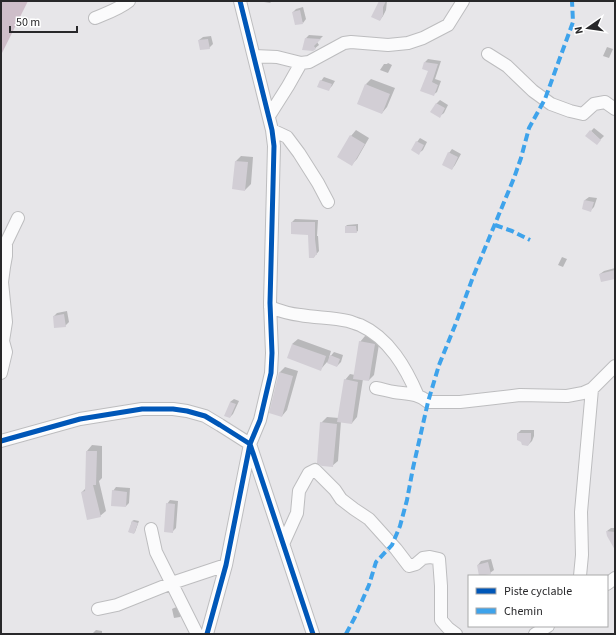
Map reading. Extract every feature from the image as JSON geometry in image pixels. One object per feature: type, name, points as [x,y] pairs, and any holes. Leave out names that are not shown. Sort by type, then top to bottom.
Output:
[{"type":"street","points":[[95,18],[120,8],[129,1]]},
{"type":"street","points":[[207,634],[226,565],[250,444],[260,420],[271,373],[272,353],[270,308],[274,146],[269,116],[240,1]]},
{"type":"street","points":[[254,56],[277,57],[301,63],[309,62],[344,43],[351,42],[388,45],[408,43],[423,38],[448,25],[463,1]]},
{"type":"street","points":[[488,54],[507,66],[533,91],[552,104],[583,114],[594,104],[605,102],[615,108]]},
{"type":"street","points":[[269,116],[301,63]]},
{"type":"street","points":[[272,130],[287,137],[318,183],[328,202]]},
{"type":"street","points":[[1,373],[6,352],[3,341],[6,322],[2,282],[6,256],[6,243],[18,218]]},
{"type":"street","points":[[270,308],[300,316],[349,321],[371,331],[384,342],[403,365],[418,396]]},
{"type":"street","points":[[376,388],[418,396],[424,398],[428,402],[460,402],[520,395],[567,396],[583,393],[592,389],[615,366]]},
{"type":"street","points":[[580,575],[582,554],[581,512],[592,389]]},
{"type":"street","points":[[1,441],[80,419],[142,409],[173,409],[187,411],[205,416],[220,425],[250,444],[312,634]]},
{"type":"street","points":[[283,544],[297,513],[299,491],[309,473],[315,470],[341,498],[369,519],[409,566],[416,564],[424,558],[430,557],[439,559],[442,586],[440,598],[441,620],[456,634]]},
{"type":"street","points":[[151,529],[156,552],[197,634]]},
{"type":"street","points":[[98,609],[118,605],[172,583],[226,565]]},
{"type":"street","points":[[536,634],[546,627]]},
{"type":"shaded area","points":[[1,1],[28,1],[1,55]]},
{"type":"building","points":[[379,1],[386,1],[380,21],[371,17]]},
{"type":"building","points":[[300,10],[303,24],[295,25],[292,12]]},
{"type":"building","points":[[305,38],[321,39],[314,46],[316,49],[313,51],[302,50]]},
{"type":"building","points":[[208,39],[210,49],[200,50],[198,40]]},
{"type":"building","points":[[424,62],[438,64],[432,82],[438,85],[434,96],[420,91],[428,71],[422,69]]},
{"type":"building","points":[[320,80],[332,84],[329,91],[317,87]]},
{"type":"building","points":[[365,84],[390,94],[382,114],[357,104]]},
{"type":"building","points":[[436,103],[445,108],[440,118],[430,112]]},
{"type":"building","points":[[590,130],[601,140],[597,145],[585,136]]},
{"type":"building","points":[[350,135],[365,144],[352,166],[337,157]]},
{"type":"building","points":[[416,141],[424,145],[419,155],[411,150]]},
{"type":"building","points":[[448,152],[458,157],[452,170],[442,165]]},
{"type":"building","points":[[235,161],[248,162],[245,191],[232,189]]},
{"type":"building","points":[[584,200],[594,202],[591,212],[582,209]]},
{"type":"building","points":[[291,222],[315,222],[317,255],[315,255],[314,258],[309,258],[308,235],[291,234]]},
{"type":"building","points":[[345,226],[356,226],[357,233],[345,233]]},
{"type":"building","points":[[615,270],[615,279],[601,282],[599,274]]},
{"type":"building","points":[[64,314],[66,327],[54,328],[53,316]]},
{"type":"building","points":[[359,341],[375,344],[369,381],[353,379]]},
{"type":"building","points":[[292,344],[326,356],[321,371],[287,358]]},
{"type":"building","points":[[330,355],[340,359],[337,367],[327,363]]},
{"type":"building","points":[[279,372],[293,376],[282,417],[269,413]]},
{"type":"building","points":[[344,379],[358,382],[352,424],[337,422]]},
{"type":"building","points":[[230,402],[236,404],[230,418],[224,416]]},
{"type":"building","points":[[320,422],[337,424],[333,467],[322,466],[317,463]]},
{"type":"building","points":[[517,433],[531,433],[531,440],[528,446],[522,445],[521,442],[517,440]]},
{"type":"building","points":[[86,451],[97,451],[96,485],[93,485],[101,517],[87,520],[81,492],[85,491]]},
{"type":"building","points":[[112,490],[127,492],[126,507],[111,506]]},
{"type":"building","points":[[166,503],[175,504],[173,533],[164,532]]},
{"type":"building","points":[[132,521],[138,523],[134,534],[128,532]]},
{"type":"building","points":[[606,531],[615,532],[615,550],[607,536]]},
{"type":"building","points":[[488,562],[491,574],[479,575],[477,565]]},
{"type":"marked path","points":[[346,634],[369,585],[376,562],[392,545],[400,526],[428,402],[439,365],[473,277],[514,178],[529,128],[545,99],[573,22],[572,1]]},
{"type":"marked path","points":[[495,225],[530,240]]},
{"type":"cycle path","points":[[207,634],[226,565],[250,444],[260,420],[271,373],[272,353],[270,303],[274,146],[272,130],[240,1]]},
{"type":"cycle path","points":[[1,441],[80,419],[142,409],[173,409],[187,411],[205,416],[220,425],[250,444],[313,634]]}]
